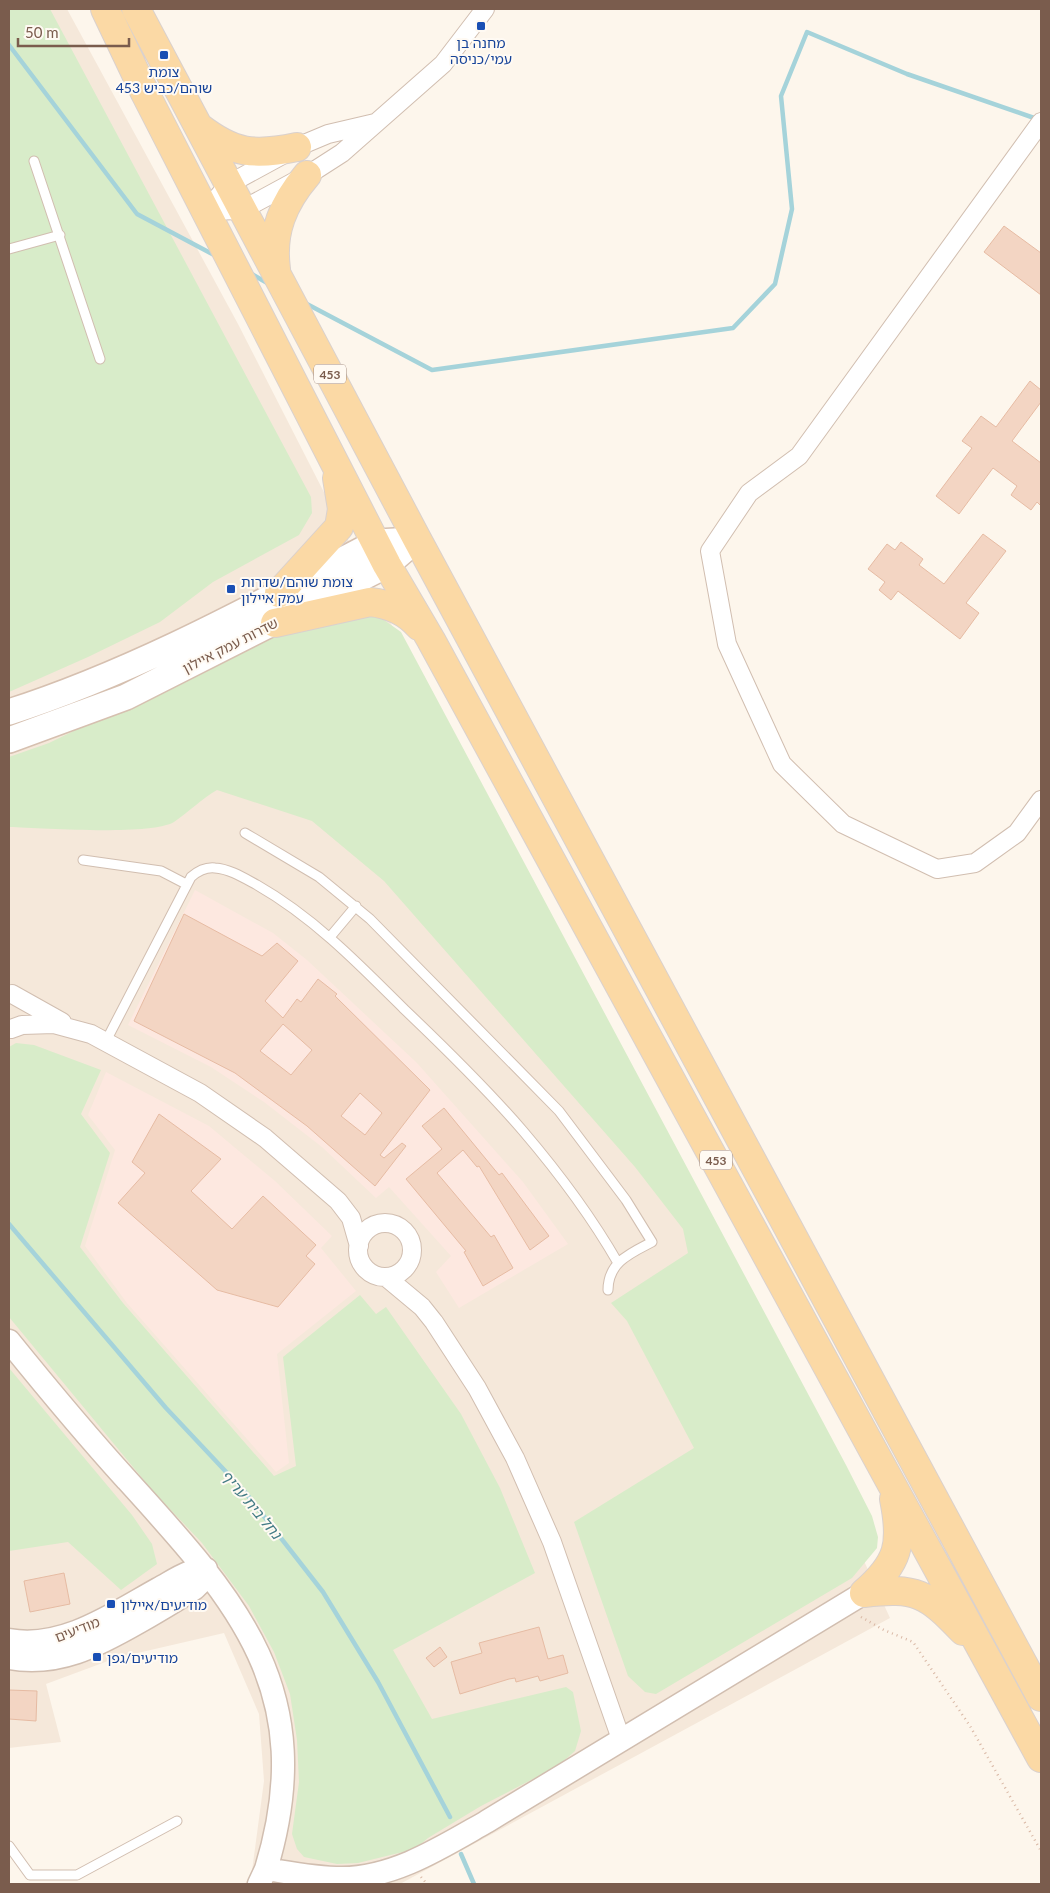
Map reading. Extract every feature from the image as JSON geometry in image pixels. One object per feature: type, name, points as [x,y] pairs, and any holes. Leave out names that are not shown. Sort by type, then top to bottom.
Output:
[{"type":"main road","name":"453","points":[[105,9],[145,93],[382,554],[431,640],[891,1480],[1041,1758]]},
{"type":"main road","name":"453","points":[[136,9],[417,539],[1041,1696]]},
{"type":"main road","points":[[198,126],[225,144],[249,153],[274,152],[297,147]]},
{"type":"main road","points":[[277,276],[274,257],[277,226],[291,194],[307,175]]},
{"type":"main road","points":[[280,593],[339,527],[342,509],[331,452]]},
{"type":"main road","name":"שדרות עמק איילון","points":[[9,712],[42,701],[135,663],[280,593],[417,539]]},
{"type":"main road","name":"שדרות עמק איילון","points":[[9,740],[126,697],[275,623],[382,554]]},
{"type":"main road","points":[[275,623],[355,604],[384,604],[412,618],[431,640]]},
{"type":"main road","points":[[852,1599],[880,1578],[890,1567],[897,1553],[899,1521],[891,1480]]},
{"type":"main road","points":[[852,1599],[904,1591],[920,1594],[941,1608],[984,1653]]},
{"type":"street","points":[[206,211],[242,210],[307,175],[342,153],[380,122],[443,64],[485,9]]},
{"type":"street","points":[[206,211],[229,184],[297,147],[328,134],[380,122]]},
{"type":"street","points":[[1041,122],[799,456],[750,493],[710,551],[727,644],[782,764],[843,824],[937,869],[975,863],[1017,833],[1041,800]]},
{"type":"street","points":[[10,992],[73,1028],[106,1041],[200,1092],[234,1115],[293,1161],[338,1202],[351,1218],[359,1246],[360,1259],[366,1269],[373,1274],[386,1277],[400,1274],[411,1259]]},
{"type":"street","points":[[10,992],[17,1014],[10,1030]]},
{"type":"street","points":[[10,1030],[22,1025],[37,1024],[73,1028]]},
{"type":"street","points":[[338,1202],[360,1216],[384,1224],[396,1225],[408,1235],[412,1248],[413,1279],[428,1314],[477,1388],[515,1458],[552,1542],[621,1739]]},
{"type":"street","points":[[359,1246],[366,1232],[372,1227],[384,1224]]},
{"type":"street","points":[[386,1277],[428,1314]]},
{"type":"street","points":[[9,1341],[62,1406],[206,1569],[229,1600],[256,1645],[266,1668],[278,1714],[282,1757],[282,1798],[278,1827],[263,1876],[364,1876],[387,1870],[435,1851],[486,1822],[852,1599]]},
{"type":"street","name":"מודיעים","points":[[9,1640],[34,1642],[67,1635],[121,1610],[188,1571],[206,1569],[200,1583],[195,1588],[90,1648],[51,1660],[33,1661],[9,1658]]},
{"type":"lane","points":[[34,161],[100,359]]},
{"type":"lane","points":[[9,249],[60,236]]},
{"type":"lane","points":[[245,833],[319,877],[356,906],[559,1111],[595,1157],[652,1242],[618,1263],[611,1271],[608,1290]]},
{"type":"lane","points":[[83,860],[161,871],[186,884]]},
{"type":"lane","points":[[106,1041],[186,884],[198,872],[206,868],[226,870],[272,894],[330,937],[453,1056],[522,1130],[581,1205],[618,1263]]},
{"type":"lane","points":[[330,937],[356,906]]},
{"type":"lane","points":[[9,1846],[30,1875],[77,1875],[177,1821]]},
{"type":"lane","points":[[56,1875],[60,1884]]},
{"type":"path","points":[[852,1599],[884,1630],[913,1642],[970,1726],[1041,1851]]},
{"type":"shaded area","points":[[9,9],[67,9],[238,324],[402,645],[679,1155],[890,1618],[400,1884],[245,1884],[252,1871],[264,1781],[259,1714],[224,1633],[116,1658],[46,1684],[61,1742],[9,1748]]},
{"type":"shaded area","points":[[195,890],[273,933],[307,960],[417,1063],[523,1182],[568,1244],[459,1308],[436,1272],[451,1256],[389,1187],[376,1198],[322,1147],[264,1102],[211,1067],[128,1025]]},
{"type":"shaded area","points":[[106,1072],[209,1126],[275,1181],[332,1236],[321,1248],[356,1291],[277,1354],[289,1463],[276,1472],[127,1303],[85,1246],[115,1150],[88,1115]]},
{"type":"green space","points":[[9,9],[50,9],[311,497],[312,513],[299,535],[213,582],[160,622],[9,692]]},
{"type":"green space","points":[[341,613],[377,615],[401,632],[872,1516],[878,1537],[877,1548],[852,1578],[656,1694],[645,1692],[628,1676],[574,1522],[694,1448],[627,1321],[611,1303],[688,1253],[683,1229],[635,1167],[384,881],[312,821],[217,790],[174,822],[161,826],[120,830],[9,827],[9,757],[49,743],[275,633]]},
{"type":"green space","points":[[16,1043],[34,1045],[101,1070],[81,1114],[110,1153],[80,1247],[123,1303],[274,1476],[296,1466],[283,1357],[360,1295],[376,1314],[386,1307],[461,1414],[500,1488],[535,1573],[393,1650],[432,1719],[566,1687],[573,1692],[581,1731],[575,1751],[558,1766],[481,1806],[428,1838],[415,1849],[358,1863],[337,1864],[304,1857],[297,1849],[292,1834],[299,1782],[297,1740],[290,1694],[274,1652],[249,1606],[202,1543],[152,1490],[9,1317],[9,1047]]},
{"type":"green space","points":[[9,1368],[132,1515],[152,1544],[157,1564],[121,1590],[68,1542],[9,1551]]},
{"type":"building","points":[[1004,226],[1041,253],[1041,295],[984,252]]},
{"type":"building","points":[[1030,381],[1041,390],[1041,402],[1012,441],[1041,463],[1041,506],[1037,502],[1031,510],[1011,495],[1017,486],[993,468],[959,514],[936,496],[972,448],[962,441],[981,416],[996,427]]},
{"type":"building","points":[[983,534],[1006,551],[966,603],[979,613],[960,639],[898,591],[891,600],[879,590],[885,582],[868,569],[887,544],[895,550],[901,542],[923,559],[919,565],[944,584]]},
{"type":"building","points":[[184,914],[262,956],[277,943],[298,961],[265,1001],[283,1018],[297,999],[301,1002],[318,979],[337,994],[335,996],[430,1090],[380,1155],[384,1158],[402,1143],[406,1146],[375,1186],[307,1126],[235,1073],[134,1021]],"holes":[[[283,1024],[312,1050],[291,1075],[260,1051]],[[360,1093],[382,1113],[365,1135],[341,1116]]]},
{"type":"building","points":[[444,1108],[499,1175],[502,1173],[549,1236],[530,1250],[479,1166],[477,1167],[463,1150],[437,1173],[491,1237],[494,1235],[513,1268],[483,1286],[464,1252],[466,1251],[406,1179],[442,1149],[422,1126]]},
{"type":"building","points":[[159,1114],[221,1159],[191,1191],[232,1229],[263,1196],[316,1245],[306,1256],[315,1264],[278,1307],[217,1290],[118,1203],[145,1173],[132,1162]]},
{"type":"building","points":[[64,1573],[70,1604],[30,1612],[24,1581]]},
{"type":"building","points":[[539,1627],[548,1659],[563,1655],[568,1673],[540,1681],[538,1676],[516,1682],[515,1678],[509,1679],[460,1694],[451,1662],[482,1653],[479,1643]]},
{"type":"building","points":[[440,1647],[447,1657],[434,1667],[426,1658]]},
{"type":"building","points":[[9,1690],[37,1691],[36,1721],[9,1719]]},
{"type":"waterway","points":[[305,303],[432,370],[733,328],[775,284],[792,209],[781,96],[807,32],[907,74],[1037,119]]},
{"type":"waterway","points":[[9,45],[137,214],[216,256]]},
{"type":"waterway","points":[[250,273],[269,284]]},
{"type":"waterway","name":"נחל בית עריף","points":[[9,1224],[166,1408],[245,1492],[323,1592],[378,1682],[450,1817]]},
{"type":"waterway","name":"נחל בית עריף","points":[[461,1854],[474,1884]]},
{"type":"place","name":"מחנה בן עמי/כניסה","points":[[481,26]]},
{"type":"place","name":"צומת שוהם/כביש 453","points":[[164,55]]},
{"type":"place","name":"צומת שוהם/שדרות עמק איילון","points":[[231,589]]},
{"type":"place","name":"מודיעים/איילון","points":[[111,1604]]},
{"type":"place","name":"מודיעים/גפן","points":[[97,1657]]}]
